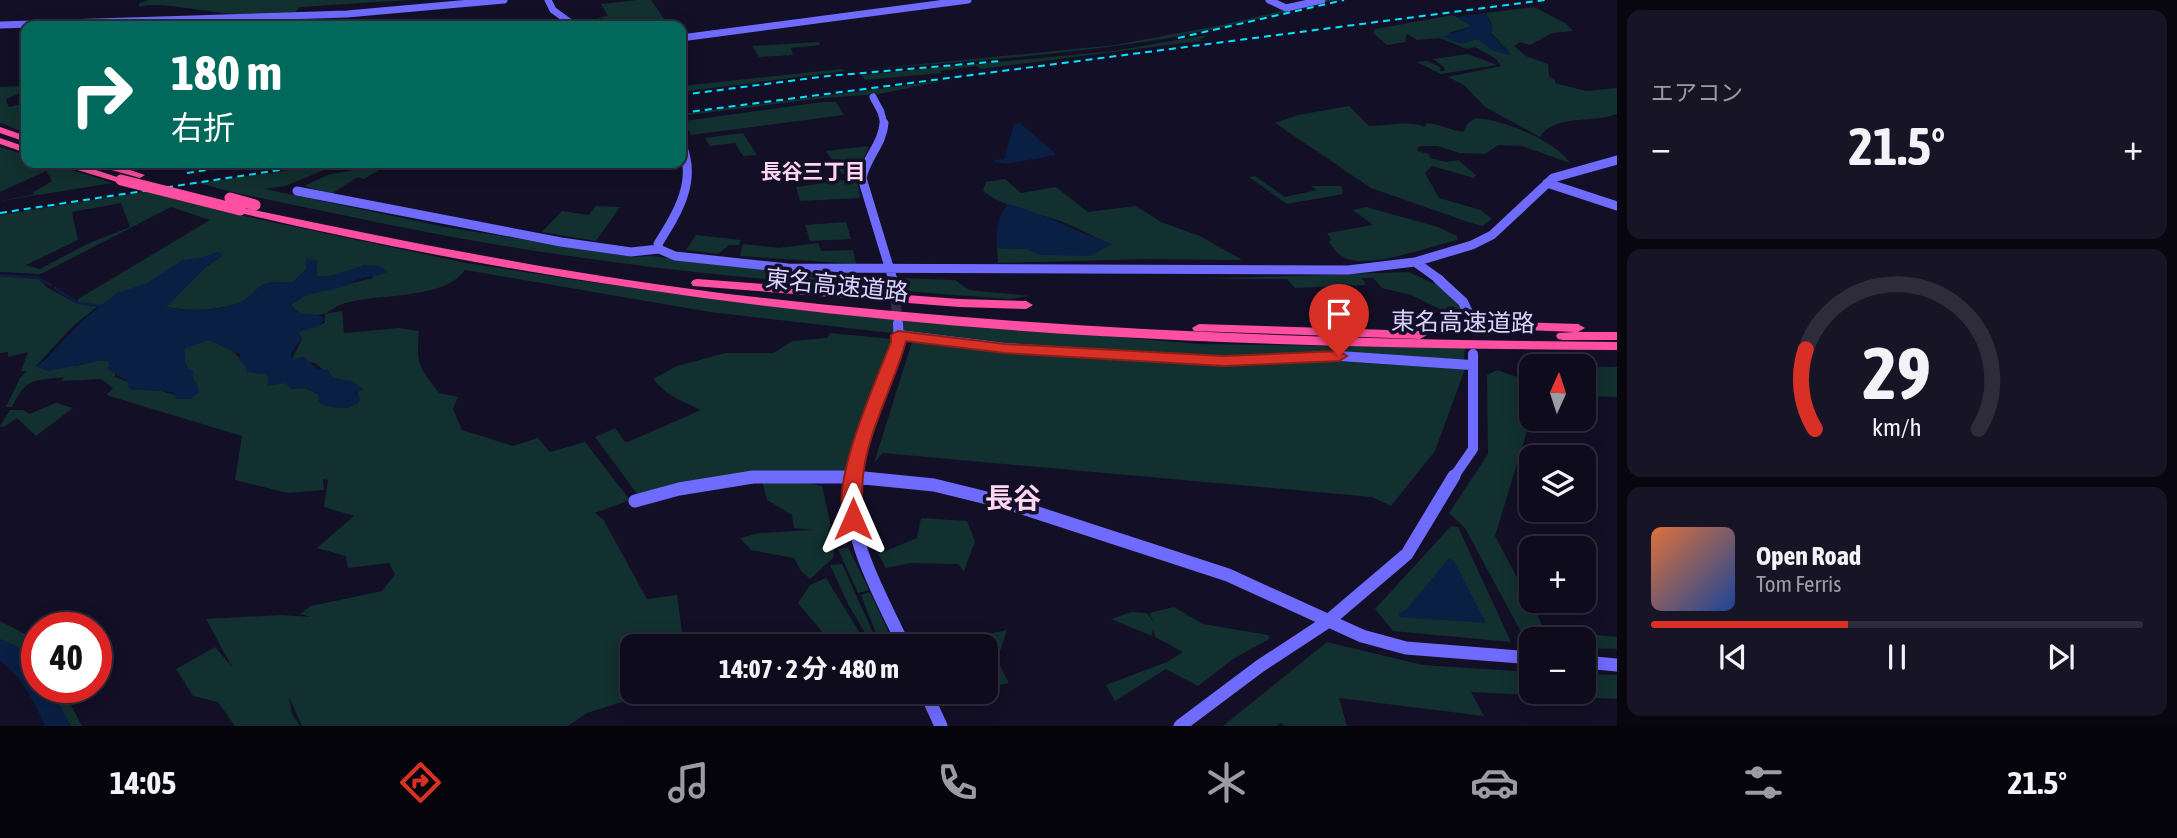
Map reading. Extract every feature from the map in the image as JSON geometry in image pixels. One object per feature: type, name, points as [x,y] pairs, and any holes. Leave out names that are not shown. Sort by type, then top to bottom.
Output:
[{"type":"highway","points":[[0,130],[21,137]]},
{"type":"highway","points":[[0,141],[21,148]]},
{"type":"highway","name":"東名高速道路","points":[[81,168],[240,211],[400,244],[544,270],[714,295],[908,316],[1232,339],[1436,345],[1617,346]]},
{"type":"highway","name":"東名高速道路","points":[[116,168],[255,205],[476,250],[697,283],[943,310],[1131,324],[1436,335],[1617,336]]},
{"type":"highway","points":[[697,283],[1026,305]]},
{"type":"highway","points":[[1476,322],[1617,329]]},
{"type":"street","points":[[126,21],[347,14],[504,0]]},
{"type":"street","points":[[548,0],[553,10],[568,21]]},
{"type":"street","points":[[686,37],[968,0]]},
{"type":"street","points":[[1269,0],[1286,8],[1322,0]]},
{"type":"street","points":[[0,25],[21,24]]},
{"type":"street","points":[[873,97],[883,111],[885,128],[862,178],[894,287]]},
{"type":"street","points":[[659,249],[658,244],[684,197],[688,181],[686,156]]},
{"type":"street","points":[[298,191],[561,242],[631,252],[659,249],[675,256],[788,268],[1348,270],[1415,262],[1472,245],[1492,234],[1546,183],[1562,174],[1617,160]]},
{"type":"street","points":[[1546,183],[1617,206]]},
{"type":"street","points":[[1415,262],[1457,295],[1476,322]]},
{"type":"street","points":[[899,634],[857,542],[850,505],[859,448],[899,342],[898,329],[1005,348],[1248,362],[1339,356],[1472,359],[1474,449],[1442,492],[1407,554],[1327,622],[1260,666],[1181,726]]},
{"type":"street","points":[[635,501],[679,488],[753,477],[854,477],[934,485],[1007,503],[1228,575],[1362,636],[1406,648],[1519,657]]},
{"type":"street","points":[[1596,663],[1617,664]]},
{"type":"street","points":[[931,704],[941,726]]},
{"type":"green space","points":[[149,0],[409,0],[300,7],[295,12],[236,14],[158,5],[139,7],[139,3]]},
{"type":"green space","points":[[651,0],[665,20],[605,21],[601,17],[608,16],[601,4]]},
{"type":"green space","points":[[1335,0],[1228,26],[1125,45],[861,70],[1115,45],[1222,25]]},
{"type":"green space","points":[[1534,7],[1565,23],[1573,31],[1552,33],[1530,45],[1520,42],[1514,46],[1526,56],[1548,64],[1549,76],[1555,83],[1586,91],[1617,88],[1617,114],[1564,122],[1546,130],[1540,137],[1485,107],[1464,85],[1448,77],[1501,66],[1496,59],[1475,47],[1467,49],[1440,38],[1417,40],[1407,34],[1405,42],[1387,45],[1373,33],[1375,29],[1453,15],[1472,26],[1449,33],[1467,41],[1478,39],[1509,52],[1490,32],[1492,25],[1486,13]]},
{"type":"green space","points":[[1207,35],[1199,40],[1207,40],[981,69],[976,66],[940,71],[942,73],[865,80],[861,75],[1113,51]]},
{"type":"green space","points":[[819,42],[820,45],[791,48],[793,55],[759,57],[752,46]]},
{"type":"green space","points":[[1468,54],[1497,65],[1441,74],[1417,62],[1427,61],[1444,71],[1445,68],[1433,59]]},
{"type":"green space","points":[[841,69],[846,71],[686,91],[686,85]]},
{"type":"green space","points":[[948,80],[879,94],[686,113]]},
{"type":"green space","points":[[21,86],[21,93],[6,99],[9,107],[21,104],[21,131],[0,123],[0,87]]},
{"type":"green space","points":[[823,102],[836,102],[844,115],[691,135],[686,121]]},
{"type":"green space","points":[[1349,106],[1369,126],[1406,124],[1424,127],[1427,123],[1463,132],[1468,123],[1476,118],[1500,123],[1541,139],[1570,163],[1522,146],[1498,145],[1485,154],[1460,153],[1437,146],[1419,146],[1417,151],[1429,154],[1430,158],[1447,162],[1458,160],[1476,175],[1474,178],[1432,166],[1425,173],[1439,198],[1481,210],[1492,219],[1482,226],[1371,188],[1275,123],[1298,115]]},
{"type":"green space","points":[[743,133],[757,155],[743,156],[735,143],[710,146],[705,138]]},
{"type":"green space","points":[[869,146],[858,172],[842,174],[826,151]]},
{"type":"green space","points":[[0,147],[21,153],[21,168],[66,168],[113,183],[0,201],[35,194],[32,193],[52,181],[46,171],[0,192]]},
{"type":"green space","points":[[304,168],[329,168],[285,186],[265,189],[445,227],[632,257],[651,256],[836,276],[955,280],[969,290],[1030,296],[1010,299],[827,285],[583,258],[415,230],[198,183]]},
{"type":"green space","points":[[382,168],[364,179],[358,177],[331,194],[304,186],[330,174]]},
{"type":"green space","points":[[1255,176],[1285,197],[1317,190],[1311,186],[1341,186],[1343,194],[1287,204],[1249,177]]},
{"type":"green space","points":[[1005,179],[1021,193],[1056,187],[1088,212],[1136,206],[1161,222],[1200,236],[1242,260],[1144,259],[998,263],[997,248],[1028,249],[1042,255],[1111,244],[1065,223],[999,201],[983,190],[986,182]]},
{"type":"green space","points":[[857,180],[860,198],[800,201],[796,187]]},
{"type":"green space","points":[[149,191],[225,212],[466,263],[812,311],[1199,344],[1465,348],[1464,360],[1247,360],[986,344],[710,312],[465,270],[454,280],[424,292],[340,305],[325,314],[342,311],[344,333],[399,328],[419,331],[420,365],[439,393],[458,397],[453,409],[462,430],[513,446],[538,438],[550,452],[585,442],[630,500],[595,513],[603,519],[647,599],[677,595],[682,634],[620,634],[620,703],[587,713],[568,726],[302,726],[289,697],[292,714],[300,726],[235,726],[218,702],[193,696],[176,669],[215,647],[232,667],[206,619],[282,615],[312,617],[300,614],[311,606],[382,591],[395,574],[389,563],[348,568],[346,556],[317,548],[354,516],[324,507],[328,480],[323,479],[324,490],[288,493],[235,480],[242,436],[106,395],[113,388],[101,379],[61,381],[64,377],[37,380],[22,390],[12,407],[6,407],[20,378],[27,371],[21,371],[28,352],[8,357],[8,352],[0,353],[0,276],[39,279],[48,288],[78,304],[78,299],[210,220],[171,207],[41,274],[0,272],[0,215]],"holes":[[[121,203],[130,227],[87,244],[40,269],[26,265],[78,240],[72,212]],[[223,255],[207,266],[165,307],[196,310],[239,303],[265,284],[293,282],[306,270],[306,261],[317,276],[327,278],[366,265],[373,278],[307,294],[291,305],[302,314],[325,314],[325,323],[298,332],[302,339],[292,359],[315,363],[333,378],[357,385],[358,403],[347,408],[305,388],[247,366],[230,348],[208,340],[184,348],[185,362],[198,389],[190,399],[150,388],[132,390],[128,382],[115,377],[115,372],[108,369],[110,361],[97,360],[77,366],[36,366],[72,327],[98,306]]]},
{"type":"green space","points":[[596,206],[620,207],[596,241],[542,232],[562,211],[589,215]]},
{"type":"green space","points":[[1366,207],[1438,227],[1457,236],[1458,240],[1398,256],[1351,260],[1336,251],[1329,242],[1331,239],[1327,233],[1373,225],[1353,210]]},
{"type":"green space","points":[[846,222],[851,239],[810,241],[805,225]]},
{"type":"green space","points":[[696,235],[741,240],[739,245],[729,245],[718,254],[686,250]]},
{"type":"green space","points":[[818,243],[821,251],[853,250],[856,264],[740,256],[743,244],[779,248]]},
{"type":"green space","points":[[1409,272],[1443,288],[1469,317],[1450,314],[1411,295],[1382,288],[1373,278],[1362,278],[1366,285],[1295,288],[1287,279],[1201,279]]},
{"type":"green space","points":[[830,333],[893,339],[852,461],[850,475],[754,474],[638,495],[595,437],[615,428],[625,442],[630,441],[701,410],[669,394],[653,379],[677,366],[726,353],[774,353],[792,341],[827,338]]},
{"type":"green space","points":[[912,342],[1001,352],[1253,366],[1330,361],[1465,369],[1435,451],[1391,506],[1372,497],[883,453],[874,463]]},
{"type":"green space","points":[[1596,367],[1617,367],[1617,397],[1596,396]]},
{"type":"green space","points":[[1497,370],[1519,378],[1519,431],[1527,431],[1523,445],[1519,445],[1519,457],[1495,536],[1519,581],[1519,613],[1536,613],[1543,627],[1519,628],[1465,528],[1449,513],[1488,454],[1487,375]]},
{"type":"green space","points":[[56,403],[73,408],[36,436],[17,418],[4,427],[0,426],[10,410],[23,410],[29,414]]},
{"type":"green space","points":[[762,482],[822,486],[835,544],[833,558],[810,579],[801,571],[794,558],[751,550],[740,538],[760,533],[812,530],[794,528],[792,515],[767,500]]},
{"type":"green space","points":[[921,518],[967,521],[975,541],[964,571],[958,564],[911,563],[886,568],[878,554],[917,538]]},
{"type":"green space","points":[[1451,526],[1458,527],[1511,642],[1393,631],[1375,609]]},
{"type":"green space","points":[[848,547],[869,590],[858,593],[838,549]]},
{"type":"green space","points":[[842,564],[874,634],[866,634],[830,565]]},
{"type":"green space","points":[[826,578],[861,634],[824,634],[798,603],[810,585]]},
{"type":"green space","points":[[870,592],[889,634],[876,634],[861,595]]},
{"type":"green space","points":[[1174,607],[1203,624],[1268,635],[1269,639],[1233,659],[1198,686],[1166,669],[1115,701],[1106,685],[1167,662],[1183,652],[1155,637],[1153,628],[1152,636],[1111,619],[1132,612],[1147,613],[1154,623],[1149,613]]},
{"type":"green space","points":[[0,621],[21,632],[21,676],[0,660]]},
{"type":"green space","points":[[1007,630],[998,657],[998,634],[989,634]]},
{"type":"green space","points":[[1596,635],[1617,637],[1617,649],[1596,648]]},
{"type":"green space","points":[[1327,642],[1423,665],[1519,671],[1519,694],[1471,692],[1484,716],[1339,698],[1347,726],[1285,726],[1281,723],[1276,726],[1223,726]]},
{"type":"green space","points":[[998,662],[1009,683],[998,685]]},
{"type":"green space","points":[[1596,674],[1617,675],[1617,699],[1596,698]]},
{"type":"green space","points":[[37,703],[70,703],[82,726],[46,726]]},
{"type":"water","points":[[1486,13],[1493,29],[1490,33],[1511,55],[1493,51],[1478,39],[1461,44],[1443,37],[1472,26],[1456,17]]},
{"type":"water","points":[[1020,123],[1055,155],[1006,164],[994,162],[1004,159],[1014,124]]},
{"type":"water","points":[[1009,204],[1112,244],[1090,256],[1042,255],[1028,249],[997,248],[1000,218]]},
{"type":"water","points":[[218,252],[223,255],[207,266],[166,307],[197,310],[231,306],[249,297],[265,284],[293,282],[306,270],[306,259],[317,260],[317,276],[372,265],[389,272],[308,295],[291,306],[299,312],[325,319],[317,327],[298,332],[302,339],[291,353],[292,359],[304,357],[315,368],[328,370],[333,378],[352,381],[364,389],[354,393],[361,398],[358,403],[349,407],[332,407],[322,404],[318,401],[319,394],[305,388],[292,389],[285,383],[267,386],[268,377],[264,374],[246,372],[246,366],[239,360],[240,354],[208,340],[184,349],[186,367],[194,372],[192,378],[199,393],[190,399],[177,399],[172,392],[129,389],[128,382],[108,369],[110,362],[104,360],[47,371],[36,366],[86,317],[117,293],[147,283],[183,260]]},
{"type":"water","points":[[1449,558],[1454,561],[1486,623],[1400,617],[1399,613],[1407,609]]},
{"type":"waterway","points":[[0,275],[36,277],[42,280]]},
{"type":"waterway","points":[[39,279],[51,285]]},
{"type":"waterway","points":[[55,288],[78,303],[99,306]]},
{"type":"waterway","points":[[0,649],[21,665]]},
{"type":"waterway","points":[[46,703],[58,726]]},
{"type":"tunnel","points":[[894,287],[898,323]]},
{"type":"railway","points":[[1178,38],[1344,0]]},
{"type":"railway","points":[[686,112],[1545,0]]},
{"type":"railway","points":[[686,94],[828,76],[1001,61]]},
{"type":"railway","points":[[187,173],[219,168]]},
{"type":"railway","points":[[0,213],[292,168]]},
{"type":"district","name":"長谷三丁目","points":[[813,171]]},
{"type":"district","name":"長谷","points":[[1013,498]]},
{"type":"route","points":[[853,519],[850,505],[855,463],[899,342],[898,335],[1005,348],[1224,361],[1339,356]]}]
